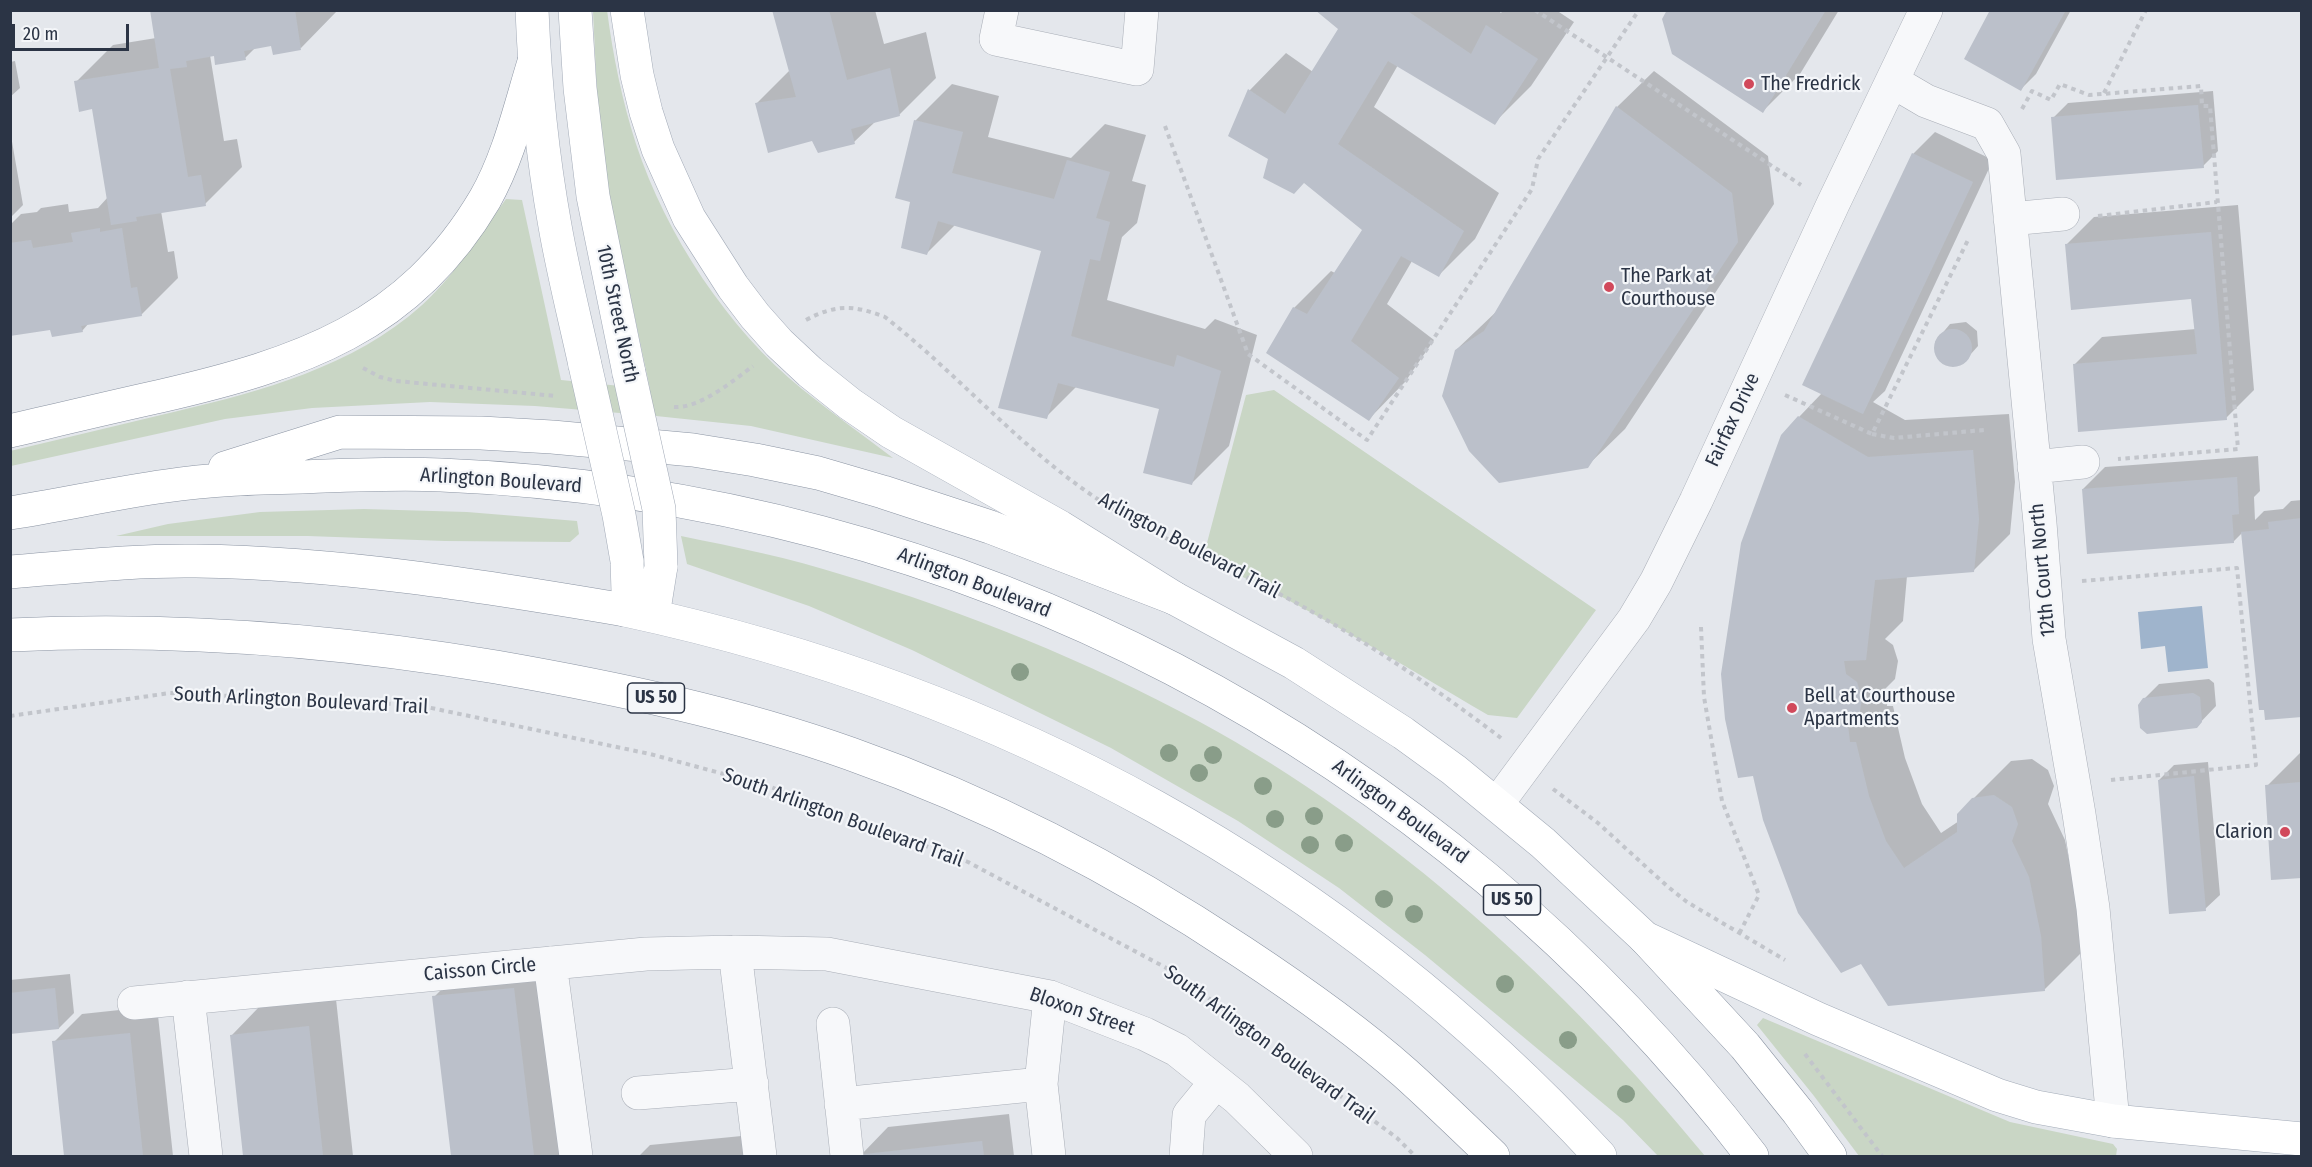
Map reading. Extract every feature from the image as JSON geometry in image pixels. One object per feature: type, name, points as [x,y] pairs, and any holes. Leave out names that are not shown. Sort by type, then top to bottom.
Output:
[{"type":"main road","points":[[532,10],[534,62],[543,151],[555,227],[619,515],[627,561],[628,592],[639,613]]},
{"type":"main road","name":"10th Street North","points":[[575,10],[580,88],[592,196],[659,509],[661,566],[639,613]]},
{"type":"main road","points":[[627,10],[637,75],[646,112],[672,184],[689,218],[721,270],[755,316],[779,343],[842,398],[891,432],[1060,527],[1174,598],[1294,663],[1454,770],[1593,887],[1645,938],[1745,1046],[1830,1156]]},
{"type":"main road","points":[[10,431],[211,384],[274,366],[344,336],[397,302],[445,255],[467,227],[486,197],[500,168],[534,62]]},
{"type":"main road","points":[[168,486],[340,432],[481,433],[622,442],[755,460],[818,473],[990,527],[1174,598]]},
{"type":"main road","name":"Arlington Boulevard","points":[[10,513],[168,486],[252,478],[439,474],[571,485],[750,514],[821,531],[964,577],[1100,633],[1225,697],[1351,773],[1467,861],[1525,911],[1621,1004],[1683,1071],[1752,1156]]},
{"type":"main road","points":[[10,572],[135,562],[249,563],[350,569],[412,576],[639,613],[781,650],[914,693],[1028,742],[1158,807],[1264,871],[1369,946],[1467,1025],[1600,1156]]},
{"type":"main road","name":"US 50","points":[[10,635],[75,633],[216,636],[335,645],[433,656],[578,681],[648,696],[716,713],[851,754],[984,807],[1049,837],[1178,909],[1294,986],[1351,1028],[1404,1072],[1493,1156]]},
{"type":"main road","points":[[1645,938],[1818,1019],[1997,1095],[2036,1107],[2113,1121],[2301,1139]]},
{"type":"street","points":[[1002,10],[996,39],[1137,69],[1142,10]]},
{"type":"street","name":"Fairfax Drive","points":[[1497,804],[1634,619],[1656,582],[1926,10]]},
{"type":"street","name":"12th Court North","points":[[1892,81],[1926,101],[1987,124],[2004,154],[2049,639],[2093,908],[2113,1121]]},
{"type":"street","points":[[2010,219],[2063,214]]},
{"type":"street","points":[[2034,467],[2098,460]]},
{"type":"street","points":[[735,952],[760,1156]]},
{"type":"street","name":"Caisson Circle","points":[[134,1003],[646,954],[735,952],[827,954]]},
{"type":"street","name":"Bloxon Street","points":[[827,954],[1050,996],[1145,1034],[1177,1050],[1237,1098],[1296,1156]]},
{"type":"street","points":[[550,963],[576,1156]]},
{"type":"street","points":[[1049,1156],[1041,1084],[1050,996]]},
{"type":"street","points":[[188,997],[206,1156]]},
{"type":"street","points":[[832,1024],[847,1156]]},
{"type":"street","points":[[1186,1156],[1189,1115],[1216,1082]]},
{"type":"street","points":[[638,1093],[752,1084]]},
{"type":"street","points":[[841,1104],[1041,1084]]},
{"type":"path","points":[[1535,10],[1833,204]]},
{"type":"path","points":[[1165,126],[1248,354],[1367,440],[1532,189],[1538,159],[1639,10]]},
{"type":"path","points":[[2104,94],[2146,10]]},
{"type":"path","points":[[2019,115],[2032,91],[2051,100],[2060,84],[2089,95],[2201,86],[2202,106],[2210,106],[2238,449],[2098,460]]},
{"type":"path","points":[[2096,216],[2217,202]]},
{"type":"path","points":[[1872,434],[1968,240]]},
{"type":"path","name":"Arlington Boulevard Trail","points":[[798,325],[832,308],[870,311],[885,317],[1030,449],[1064,476],[1154,532],[1311,612],[1423,683],[1501,738]]},
{"type":"path","points":[[1785,394],[1872,434],[1894,438],[1984,430]]},
{"type":"path","points":[[2074,582],[2237,568],[2256,765],[2111,780]]},
{"type":"path","points":[[1701,627],[1704,697],[1722,801],[1759,895],[1740,932]]},
{"type":"path","name":"South Arlington Boulevard Trail","points":[[10,716],[170,693],[417,705],[650,754],[768,786],[968,862],[1172,971],[1397,1138],[1415,1156]]},
{"type":"path","points":[[1555,791],[1572,801],[1598,823],[1680,897],[1786,960]]},
{"type":"path","points":[[1802,1049],[1882,1156]]},
{"type":"green space","points":[[607,10],[618,78],[636,144],[664,212],[702,278],[749,338],[775,365],[813,398],[893,458],[751,426],[535,406],[430,402],[312,408],[225,419],[11,466],[10,451],[258,390],[290,380],[351,353],[408,317],[423,304],[461,261],[506,199],[522,200],[561,380],[650,389],[605,176],[598,116],[593,11]]},
{"type":"green space","points":[[1274,390],[1596,610],[1517,718],[1488,715],[1312,613],[1203,558],[1246,395]]},
{"type":"green space","points":[[364,509],[467,512],[577,521],[579,534],[570,542],[445,541],[308,536],[116,536],[168,524],[260,512]]},
{"type":"green space","points":[[681,536],[823,569],[889,589],[980,622],[1114,678],[1200,722],[1271,764],[1341,810],[1473,915],[1595,1032],[1652,1093],[1705,1156],[1658,1156],[1623,1120],[1425,955],[1339,888],[1238,821],[1111,748],[912,650],[809,606],[687,564]]},
{"type":"green space","points":[[1763,1018],[2010,1122],[2113,1144],[2117,1149],[2116,1156],[1859,1156],[1757,1025]]},
{"type":"water","points":[[2202,606],[2208,668],[2168,672],[2165,646],[2141,649],[2138,612]]},
{"type":"building","points":[[150,10],[295,10],[301,50],[273,55],[271,46],[244,51],[246,60],[215,65],[214,56],[186,61],[187,67],[170,69],[188,177],[201,175],[206,206],[136,217],[137,221],[111,225],[92,109],[79,112],[74,81],[159,68]]},
{"type":"building","points":[[772,10],[829,10],[847,80],[890,68],[900,116],[851,129],[855,144],[818,153],[812,141],[768,153],[755,103],[796,97]]},
{"type":"building","points":[[1315,10],[1406,10],[1471,54],[1486,25],[1538,59],[1495,125],[1388,61],[1338,144],[1464,231],[1439,277],[1401,256],[1351,341],[1399,378],[1369,421],[1266,353],[1293,307],[1307,314],[1362,230],[1304,183],[1294,194],[1263,178],[1268,159],[1228,136],[1248,89],[1285,114],[1338,29]]},
{"type":"building","name":"The Fredrick","points":[[1667,10],[1826,10],[1763,113],[1672,54],[1662,19]]},
{"type":"building","points":[[1990,10],[2066,10],[2021,91],[1964,59]]},
{"type":"building","points":[[2198,105],[2204,168],[2056,180],[2051,117]]},
{"type":"building","name":"The Park at Courthouse","points":[[1616,106],[1732,193],[1738,242],[1588,468],[1499,483],[1469,451],[1442,396],[1455,350],[1484,331]]},
{"type":"building","points":[[914,120],[963,132],[952,173],[1054,199],[1067,160],[1110,172],[1096,218],[1110,222],[1100,261],[1090,259],[1071,336],[1174,367],[1177,355],[1221,371],[1192,485],[1143,473],[1159,409],[1058,383],[1047,419],[998,408],[1041,251],[938,221],[927,255],[901,248],[910,202],[895,198]]},
{"type":"building","points":[[1912,153],[1973,182],[1863,414],[1802,385]]},
{"type":"building","points":[[100,228],[100,232],[122,228],[131,288],[137,287],[142,316],[81,326],[83,332],[52,337],[50,330],[10,336],[10,243],[31,240],[33,248],[73,242],[71,233]]},
{"type":"building","points":[[2211,232],[2227,420],[2078,432],[2073,364],[2197,354],[2191,299],[2071,310],[2065,244]]},
{"type":"building","points":[[1953,329],[1960,330],[1966,335],[1971,341],[1971,355],[1966,361],[1960,366],[1953,367],[1946,366],[1940,361],[1935,355],[1934,348],[1935,341],[1940,335],[1946,330]]},
{"type":"building","name":"Bell at Courthouse Apartments","points":[[1798,416],[1868,457],[1973,450],[1979,519],[1974,572],[1875,580],[1866,660],[1844,661],[1846,674],[1857,682],[1862,698],[1859,717],[1848,725],[1850,742],[1856,742],[1869,796],[1886,841],[1904,868],[1957,832],[1957,814],[1972,798],[1994,795],[2012,807],[2018,824],[2012,841],[2029,877],[2041,936],[2045,991],[1888,1006],[1861,964],[1841,973],[1798,913],[1763,820],[1753,776],[1738,778],[1725,719],[1721,674],[1741,543],[1781,435]]},
{"type":"building","points":[[2237,477],[2239,514],[2232,515],[2234,543],[2087,554],[2082,489]]},
{"type":"building","points":[[2302,518],[2302,717],[2265,720],[2264,710],[2259,710],[2241,532],[2269,529],[2268,522]]},
{"type":"building","points":[[2193,693],[2200,697],[2202,722],[2197,728],[2147,734],[2140,728],[2138,705],[2143,698]]},
{"type":"building","points":[[2194,776],[2206,911],[2169,914],[2158,780]]},
{"type":"building","name":"Clarion","points":[[2302,782],[2302,878],[2271,880],[2265,785]]},
{"type":"building","points":[[55,988],[59,1029],[10,1034],[10,993]]},
{"type":"building","points":[[514,988],[534,1156],[451,1156],[432,996]]},
{"type":"building","points":[[309,1026],[323,1156],[243,1156],[230,1035]]},
{"type":"building","points":[[130,1033],[143,1156],[64,1156],[52,1041]]},
{"type":"building","points":[[982,1141],[984,1156],[856,1156],[856,1155]]},
{"type":"place","name":"The Fredrick","points":[[1749,84]]},
{"type":"place","name":"The Park at Courthouse","points":[[1609,287]]},
{"type":"place","name":"Bell at Courthouse Apartments","points":[[1792,708]]},
{"type":"place","name":"Clarion","points":[[2285,832]]}]
